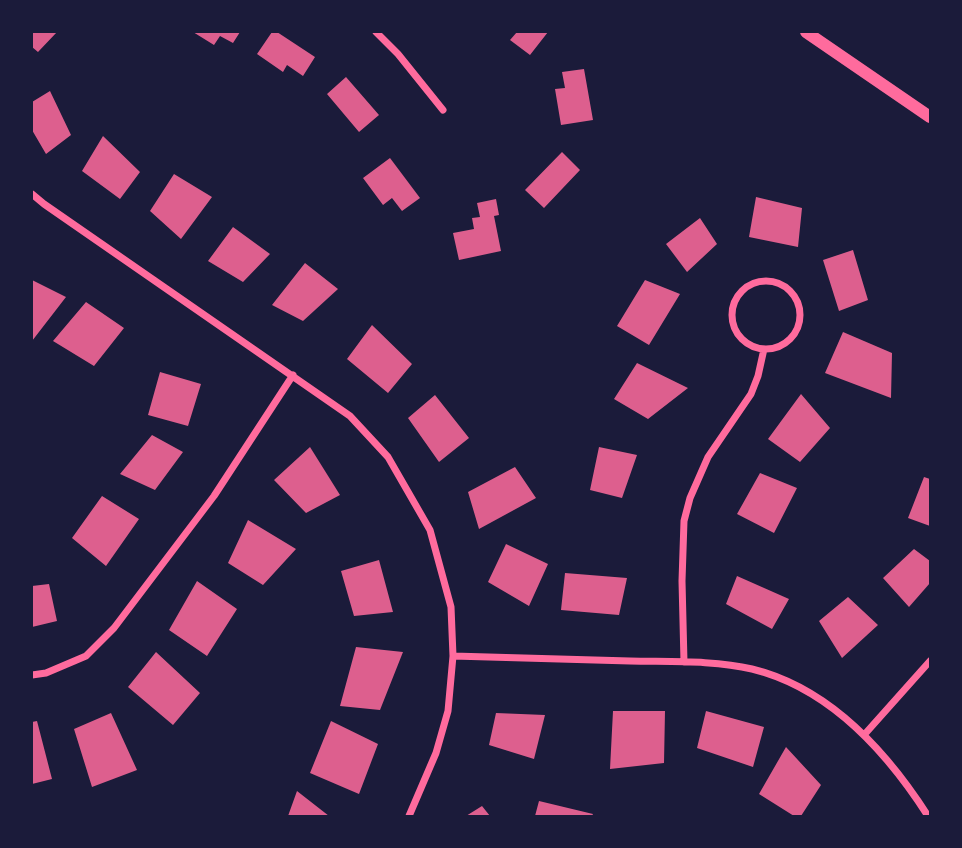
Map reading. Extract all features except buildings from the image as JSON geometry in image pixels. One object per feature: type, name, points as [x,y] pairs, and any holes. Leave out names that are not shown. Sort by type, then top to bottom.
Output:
[{"type":"street","points":[[376,32],[398,54],[443,110]]},
{"type":"street","points":[[806,32],[930,117]]},
{"type":"street","points":[[32,194],[350,416],[388,457],[412,496],[430,530],[442,570],[451,607],[453,656],[448,711],[436,753],[409,817]]},
{"type":"street","points":[[764,281],[775,282],[791,292],[800,313],[793,336],[784,344],[764,349],[750,345],[740,338],[734,328],[732,311],[742,290],[764,281]]},
{"type":"street","points":[[684,662],[684,521],[690,498],[708,457],[751,394],[764,349]]},
{"type":"street","points":[[32,675],[46,673],[86,656],[114,628],[214,496],[293,375]]},
{"type":"street","points":[[453,656],[684,662],[751,669],[777,677],[820,698],[864,735],[928,817]]},
{"type":"street","points":[[864,735],[930,661]]}]
